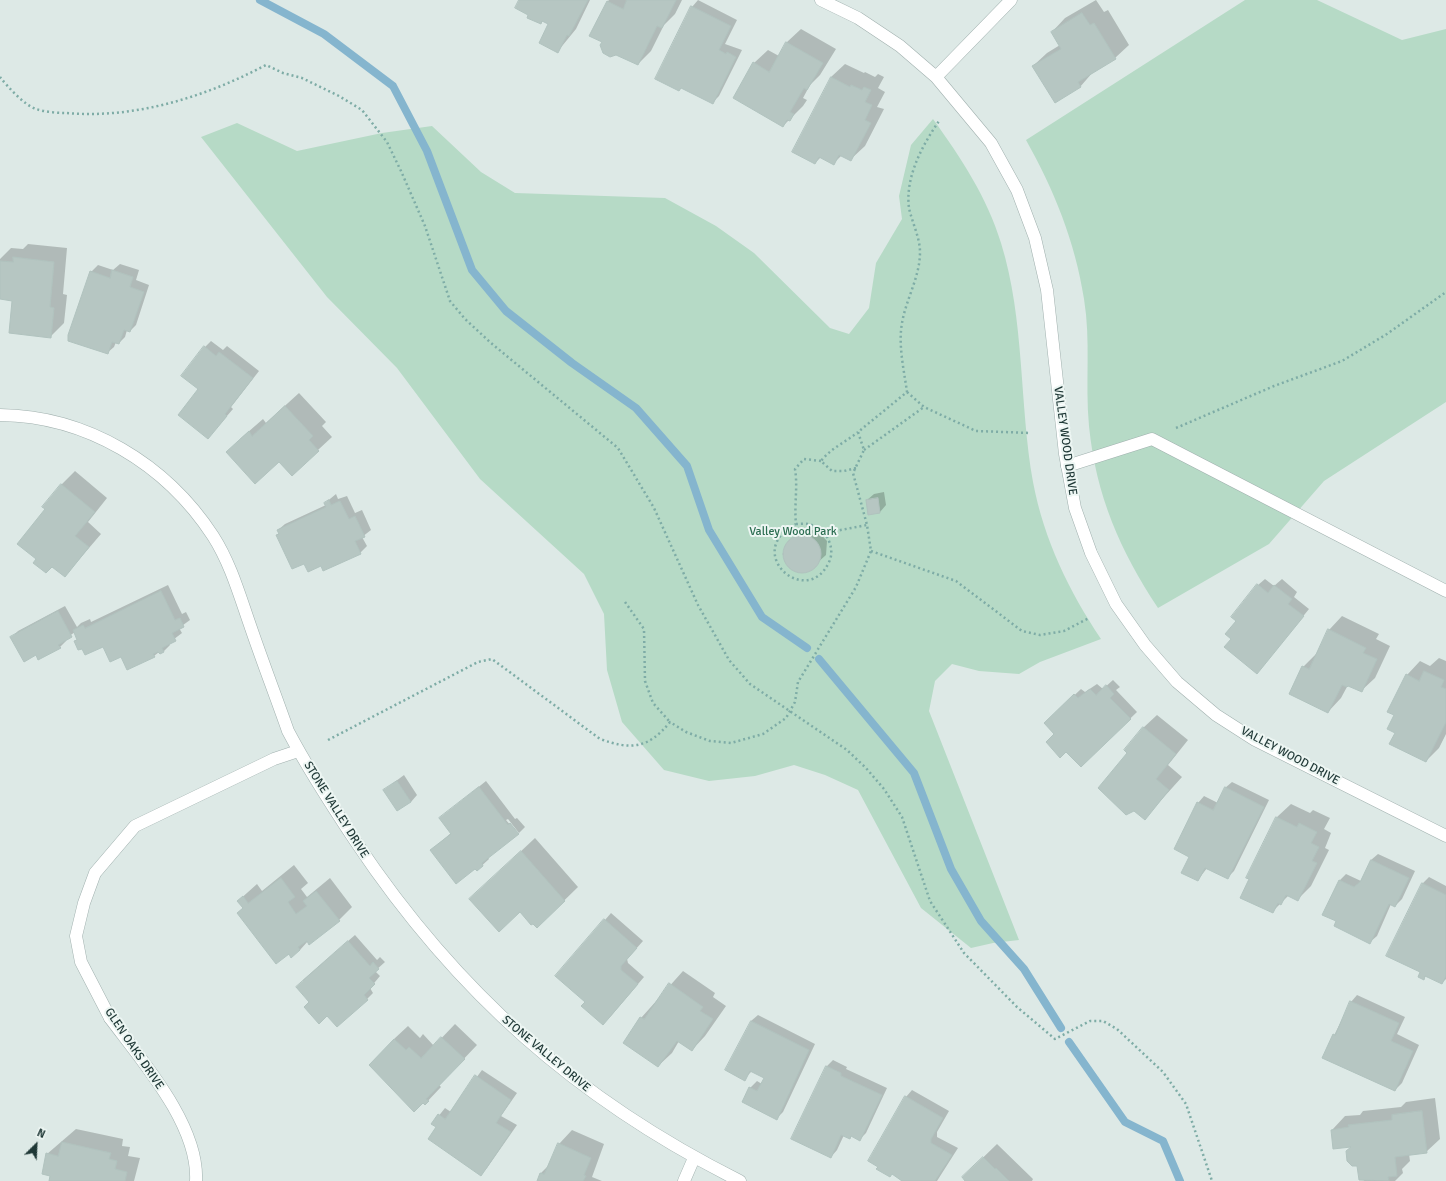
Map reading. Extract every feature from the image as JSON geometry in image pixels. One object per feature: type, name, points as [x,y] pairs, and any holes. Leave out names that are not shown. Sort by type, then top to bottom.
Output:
[{"type":"street","name":"VALLEY WOOD DRIVE","points":[[821,0],[858,18],[900,46],[936,77],[990,144],[1016,190],[1035,238],[1048,290],[1067,466],[1075,508],[1088,547],[1116,604],[1145,645],[1177,682],[1216,715],[1255,740],[1446,836]]},
{"type":"street","points":[[936,77],[1010,0]]},
{"type":"street","name":"STONE VALLEY DRIVE","points":[[0,415],[17,415],[57,422],[96,435],[130,453],[164,478],[190,505],[213,537],[233,576],[278,703],[298,750],[340,820],[386,888],[436,949],[483,1000],[544,1055],[606,1103],[694,1158],[740,1181]]},
{"type":"street","points":[[1067,466],[1152,438],[1446,591]]},
{"type":"street","name":"GLEN OAKS DRIVE","points":[[196,1181],[191,1145],[179,1116],[143,1062],[110,1018],[81,962],[76,936],[84,903],[95,873],[135,826],[274,759],[298,750]]},
{"type":"street","points":[[684,1181],[694,1158]]},
{"type":"path","points":[[0,77],[12,91],[36,109],[89,115],[160,106],[249,74],[266,66],[283,73],[302,78],[339,96],[362,110],[387,142],[401,171],[426,226],[450,301],[465,319],[492,344],[618,448],[654,508],[698,605],[729,660],[750,684],[847,750],[866,768],[884,789],[902,817],[930,901],[964,953],[1017,1007],[1055,1039],[1090,1020],[1104,1021],[1117,1029],[1163,1072],[1186,1104],[1212,1181]]},
{"type":"path","points":[[939,121],[925,142],[920,158],[910,176],[909,207],[920,252],[914,287],[902,323],[902,357],[907,392],[924,407],[976,431],[1031,433]]},
{"type":"path","points":[[1152,438],[1274,386],[1342,362],[1387,334],[1446,292]]},
{"type":"path","points":[[822,461],[828,451],[843,444],[907,392]]},
{"type":"path","points":[[625,602],[644,629],[644,682],[653,703],[670,722],[686,732],[710,741],[731,743],[763,734],[786,718],[790,712],[795,702],[798,682],[856,587],[871,551],[867,525],[853,473],[864,450],[924,407]]},
{"type":"path","points":[[858,432],[864,450]]},
{"type":"path","points":[[796,524],[794,510],[797,496],[795,468],[804,459],[822,461],[832,471],[844,471],[856,468]]},
{"type":"path","points":[[796,524],[812,525],[825,533],[831,545],[831,558],[825,571],[814,578],[801,581],[788,577],[778,567],[774,554],[776,541],[784,530],[796,524]]},
{"type":"path","points":[[825,533],[842,528],[856,528],[867,525]]},
{"type":"path","points":[[871,551],[956,581],[1022,631],[1040,635],[1064,631],[1089,618]]},
{"type":"path","points":[[328,740],[478,662],[492,659],[600,739],[620,746],[642,745],[663,730],[670,722]]},
{"type":"green space","points":[[1245,0],[1317,0],[1402,40],[1446,29],[1446,402],[1324,481],[1269,544],[1158,608],[1132,565],[1121,543],[1112,522],[1097,476],[1089,426],[1088,346],[1086,315],[1080,278],[1062,216],[1046,178],[1026,140]]},
{"type":"green space","name":"Valley Wood Park","points":[[933,119],[953,148],[981,194],[1001,243],[1009,272],[1014,302],[1018,332],[1025,422],[1033,482],[1038,503],[1051,545],[1068,584],[1101,639],[1040,662],[1019,674],[979,671],[952,664],[935,681],[929,711],[1019,940],[993,943],[971,948],[921,908],[858,790],[825,775],[794,765],[755,776],[709,781],[664,770],[622,722],[607,670],[604,614],[584,574],[480,479],[397,368],[327,297],[201,137],[237,123],[297,151],[382,133],[432,126],[481,172],[515,193],[665,198],[716,226],[754,253],[830,328],[849,334],[869,308],[876,263],[902,219],[899,196],[911,145]]},
{"type":"building","points":[[519,0],[588,0],[558,53],[539,43],[548,24],[542,21],[541,24],[527,18],[528,15],[515,8]]},
{"type":"building","points":[[627,0],[676,0],[662,28],[657,26],[638,65],[616,55],[610,57],[603,53],[600,45],[602,42],[589,36],[607,1],[623,9]]},
{"type":"building","points":[[691,6],[731,26],[719,50],[736,57],[713,104],[681,88],[679,91],[655,79]]},
{"type":"building","points":[[1082,13],[1090,25],[1094,23],[1116,59],[1078,82],[1081,87],[1055,103],[1032,66],[1061,49],[1051,32]]},
{"type":"building","points":[[786,42],[823,63],[807,90],[804,88],[790,112],[794,114],[790,121],[787,120],[783,127],[733,98],[753,62],[769,72]]},
{"type":"building","points":[[831,77],[850,87],[851,85],[862,90],[864,87],[871,90],[865,102],[872,105],[865,120],[871,123],[851,161],[839,155],[834,165],[819,157],[815,164],[792,152]]},
{"type":"building","points":[[13,257],[54,262],[50,307],[54,308],[51,338],[9,333],[12,301],[0,299],[0,261],[13,262]]},
{"type":"building","points":[[112,270],[133,277],[130,287],[144,292],[130,332],[124,330],[119,344],[112,342],[108,354],[68,341],[68,335],[90,271],[110,278]]},
{"type":"building","points":[[204,346],[216,356],[219,352],[253,378],[225,414],[227,416],[208,439],[178,415],[198,389],[181,376]]},
{"type":"building","points":[[285,406],[313,436],[309,440],[319,451],[292,476],[279,462],[255,484],[226,452],[249,431],[252,436]]},
{"type":"building","points":[[61,484],[95,512],[75,536],[89,547],[65,577],[52,567],[46,573],[33,563],[36,559],[17,544],[45,509],[42,507]]},
{"type":"building","points":[[878,498],[880,513],[868,515],[866,500]]},
{"type":"building","points":[[329,500],[331,505],[340,501],[349,519],[355,516],[365,537],[355,541],[361,554],[323,571],[321,566],[308,572],[304,564],[292,569],[276,535],[279,534],[277,530],[326,507],[324,503]]},
{"type":"building","points":[[802,535],[815,541],[821,554],[815,567],[802,573],[789,567],[783,554],[789,541]]},
{"type":"building","points":[[1257,584],[1268,593],[1274,585],[1292,599],[1288,604],[1304,616],[1257,674],[1224,647],[1231,639],[1225,634],[1236,621],[1231,617]]},
{"type":"building","points":[[161,591],[175,620],[180,618],[184,627],[172,633],[176,641],[162,648],[164,652],[160,654],[158,652],[153,654],[155,657],[127,670],[121,657],[110,662],[103,647],[85,655],[82,649],[78,650],[74,641],[77,640],[73,630],[83,625],[85,628]]},
{"type":"building","points":[[58,611],[72,637],[58,645],[61,648],[38,660],[36,655],[24,662],[10,637]]},
{"type":"building","points":[[1328,629],[1366,648],[1363,653],[1377,659],[1362,692],[1342,685],[1328,713],[1289,694],[1302,666],[1309,669]]},
{"type":"building","points":[[1424,671],[1444,680],[1441,687],[1446,689],[1446,722],[1426,762],[1389,744],[1395,733],[1387,729],[1394,715],[1387,712],[1406,674],[1419,681]]},
{"type":"building","points":[[1106,685],[1114,694],[1110,698],[1131,719],[1081,767],[1066,752],[1060,758],[1046,742],[1054,734],[1044,723],[1074,694],[1078,698],[1090,689],[1096,695]]},
{"type":"building","points":[[1143,727],[1176,754],[1156,779],[1169,790],[1145,820],[1134,811],[1126,815],[1098,788],[1127,753],[1124,750]]},
{"type":"building","points":[[397,781],[411,802],[397,811],[383,790]]},
{"type":"building","points":[[479,787],[508,825],[510,823],[519,834],[482,863],[483,866],[477,871],[475,869],[456,884],[430,850],[451,834],[439,818]]},
{"type":"building","points":[[1225,787],[1264,807],[1228,879],[1205,868],[1198,881],[1181,873],[1189,857],[1174,849],[1197,802],[1213,810]]},
{"type":"building","points":[[1276,817],[1297,827],[1299,823],[1317,832],[1311,843],[1319,847],[1312,861],[1317,863],[1298,901],[1286,895],[1281,905],[1278,903],[1273,913],[1240,898],[1249,879],[1246,878]]},
{"type":"building","points":[[521,851],[565,901],[537,928],[533,924],[531,925],[520,912],[499,932],[469,899]]},
{"type":"building","points":[[1371,860],[1409,878],[1395,907],[1389,904],[1370,944],[1334,926],[1336,921],[1322,915],[1339,880],[1354,887],[1360,882]]},
{"type":"building","points":[[281,878],[295,897],[288,902],[296,914],[307,906],[303,901],[316,891],[340,921],[309,945],[307,941],[298,947],[300,950],[291,958],[289,954],[276,964],[237,913],[243,908],[237,901],[243,896],[248,903]]},
{"type":"building","points":[[1422,883],[1446,895],[1446,976],[1442,984],[1425,976],[1424,980],[1418,977],[1420,972],[1386,956]]},
{"type":"building","points":[[604,919],[637,948],[621,966],[621,970],[638,984],[603,1025],[581,1006],[585,1002],[555,976]]},
{"type":"building","points":[[348,941],[370,966],[373,962],[379,969],[369,978],[375,984],[364,995],[368,1000],[337,1027],[327,1016],[319,1024],[304,1007],[309,1002],[296,987]]},
{"type":"building","points":[[669,983],[703,1007],[700,1011],[713,1019],[692,1051],[677,1041],[658,1067],[623,1043],[640,1017],[644,1019]]},
{"type":"building","points":[[1350,1001],[1399,1023],[1391,1041],[1413,1051],[1395,1091],[1322,1058],[1333,1034],[1335,1035]]},
{"type":"building","points":[[751,1021],[809,1050],[777,1120],[742,1102],[749,1087],[757,1091],[764,1078],[750,1071],[745,1081],[725,1070]]},
{"type":"building","points":[[441,1037],[465,1059],[426,1099],[429,1101],[425,1105],[423,1103],[414,1112],[369,1065],[394,1039],[406,1050],[409,1047],[421,1058]]},
{"type":"building","points":[[826,1066],[841,1073],[841,1076],[882,1095],[860,1141],[851,1136],[850,1139],[841,1135],[831,1158],[791,1139]]},
{"type":"building","points":[[475,1075],[511,1100],[496,1123],[511,1132],[481,1176],[428,1139],[436,1127],[431,1124],[438,1114],[445,1119]]},
{"type":"building","points":[[905,1096],[943,1118],[931,1139],[931,1143],[952,1155],[935,1181],[902,1181],[892,1174],[890,1177],[876,1169],[878,1167],[868,1161]]},
{"type":"building","points":[[1422,1111],[1427,1153],[1395,1157],[1397,1176],[1388,1177],[1389,1181],[1359,1180],[1357,1166],[1352,1166],[1347,1161],[1346,1151],[1351,1147],[1333,1149],[1331,1130],[1349,1127],[1348,1125],[1392,1120],[1392,1115]]},
{"type":"building","points":[[62,1142],[111,1153],[109,1159],[117,1161],[115,1169],[127,1172],[125,1181],[49,1181],[50,1176],[42,1174],[46,1153],[58,1156]]},
{"type":"building","points":[[558,1143],[591,1158],[583,1181],[537,1181],[540,1173],[544,1174]]},
{"type":"building","points":[[983,1157],[1009,1181],[965,1181],[962,1177]]},
{"type":"waterway","points":[[260,0],[324,34],[393,86],[427,151],[472,270],[506,311],[572,363],[636,408],[687,466],[709,530],[762,617],[807,648]]},
{"type":"waterway","points":[[819,659],[914,773],[951,869],[981,921],[1024,969],[1061,1028]]},
{"type":"waterway","points":[[1069,1042],[1125,1122],[1163,1141],[1180,1181]]}]
